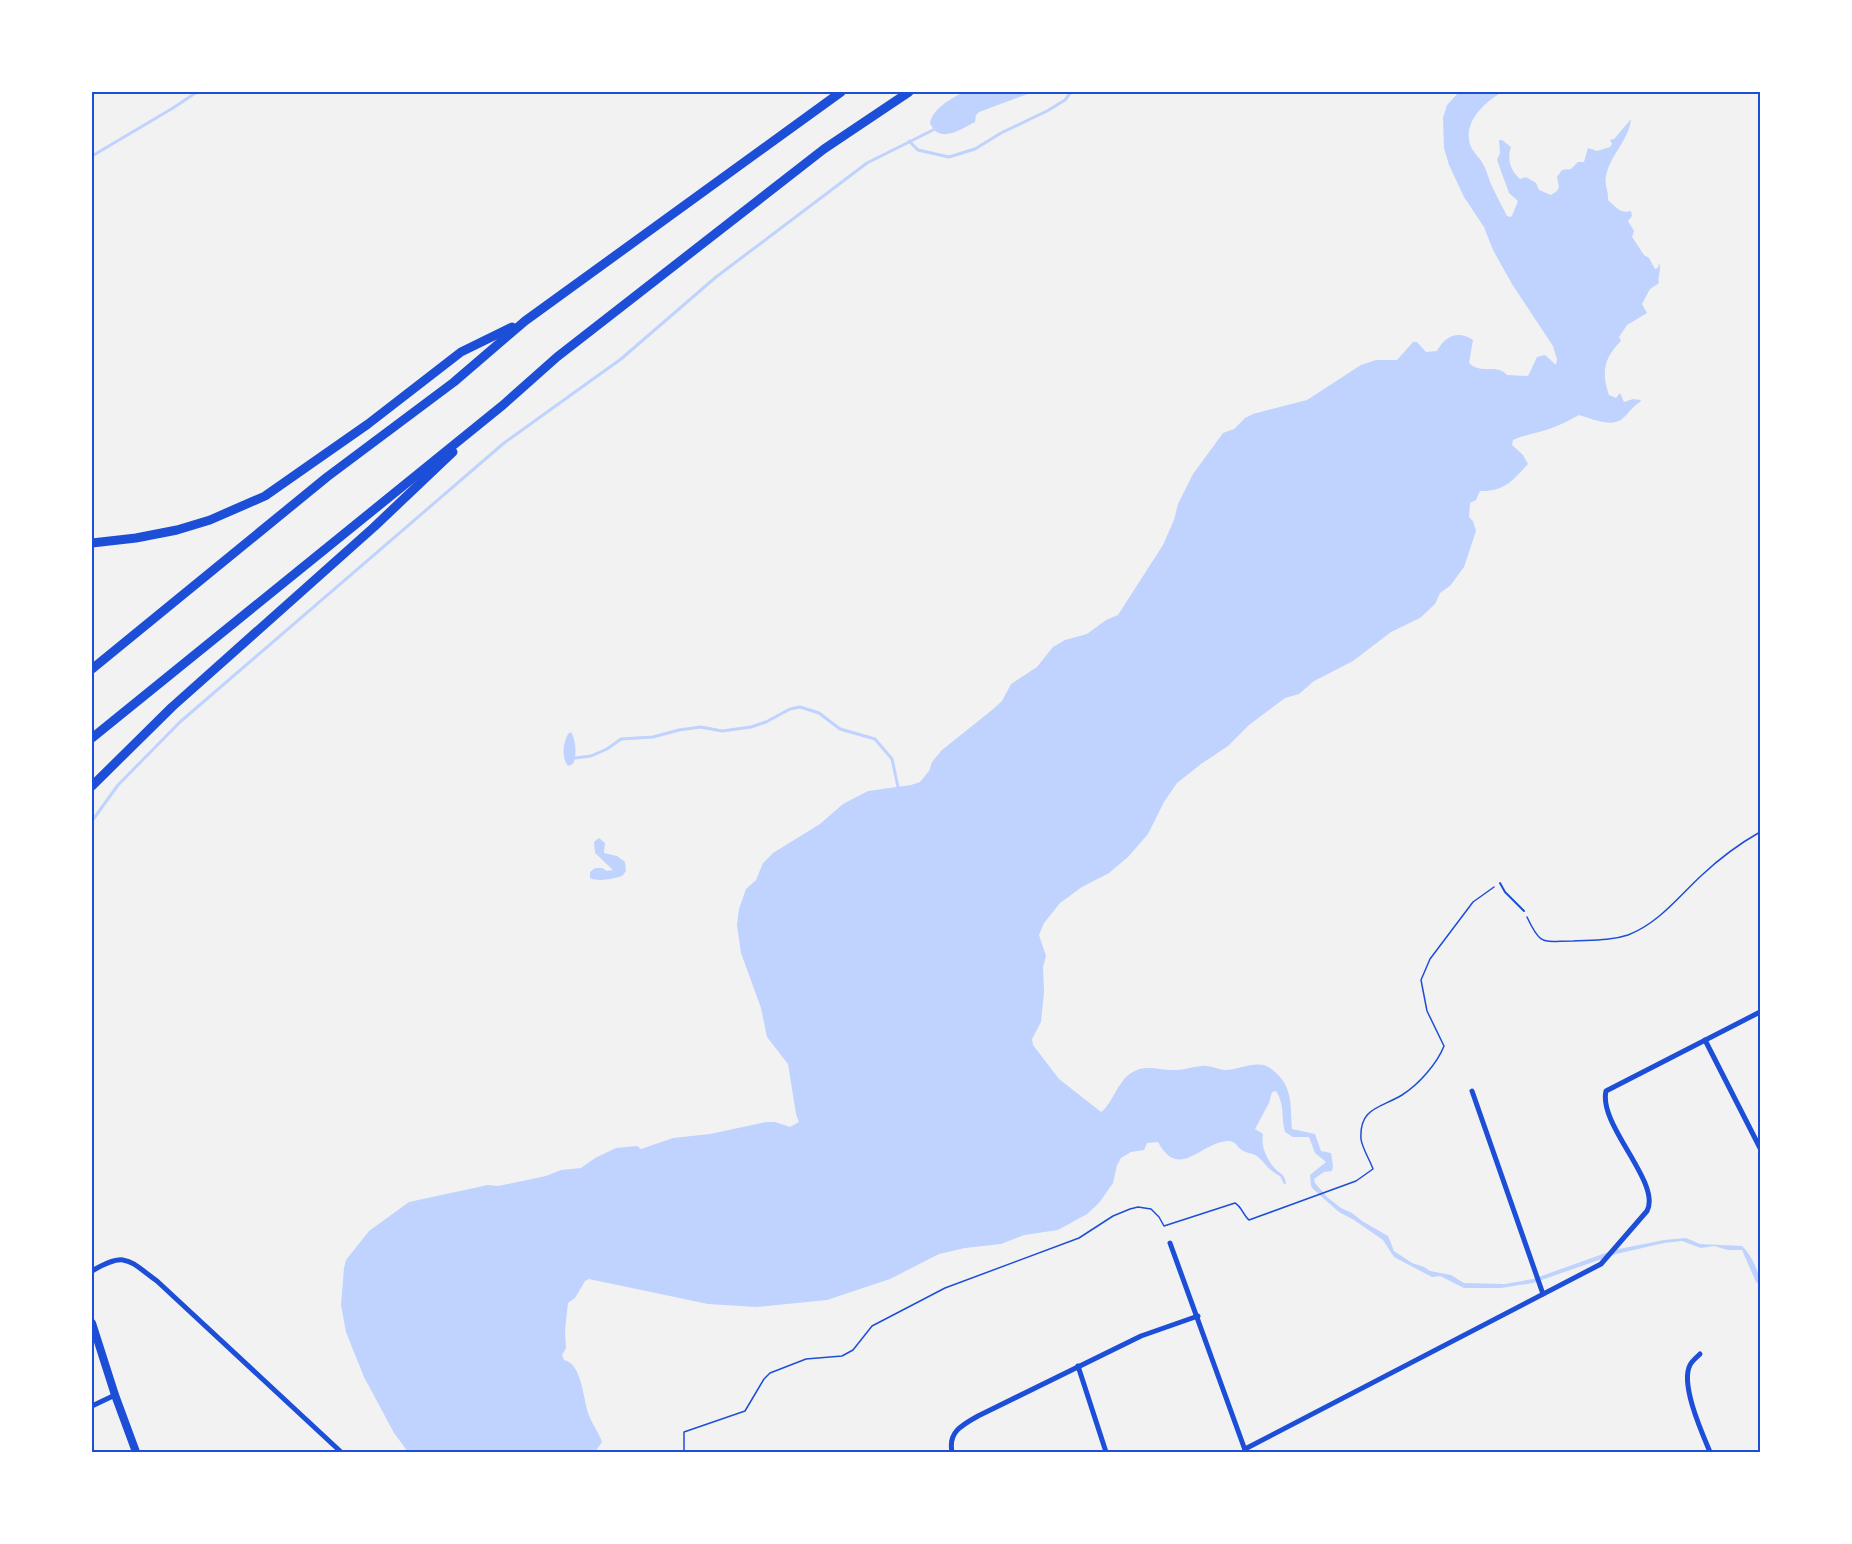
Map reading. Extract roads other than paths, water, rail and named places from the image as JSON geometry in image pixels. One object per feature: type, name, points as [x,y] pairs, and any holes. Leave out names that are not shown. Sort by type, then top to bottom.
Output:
[{"type":"highway","points":[[92,669],[327,477],[454,382],[525,321],[841,92]]},
{"type":"highway","points":[[92,786],[172,707],[374,527],[557,357],[824,149],[909,92]]},
{"type":"highway","points":[[92,543],[177,530],[210,520],[265,496],[368,424],[461,352],[525,321]]},
{"type":"highway","points":[[92,738],[503,405]]},
{"type":"main road","points":[[92,1323],[136,1452]]},
{"type":"street","points":[[1170,1243],[1245,1451],[1601,1264],[1650,1207],[1645,1185],[1608,1114],[1604,1098],[1606,1091],[1761,1012]]},
{"type":"street","points":[[1705,1040],[1761,1148]]},
{"type":"street","points":[[1472,1091],[1543,1294]]},
{"type":"street","points":[[92,1271],[117,1259],[131,1261],[157,1281],[341,1452]]},
{"type":"street","points":[[952,1452],[953,1436],[956,1430],[966,1423],[1141,1336],[1198,1316]]},
{"type":"street","points":[[1700,1354],[1690,1365],[1688,1387],[1710,1452]]},
{"type":"street","points":[[1078,1366],[1106,1452]]},
{"type":"street","points":[[92,1406],[115,1395]]},
{"type":"lane","points":[[1500,883],[1524,911]]},
{"type":"water","points":[[963,92],[1033,92],[979,112],[975,122],[957,131],[945,134],[934,130],[930,123],[935,113]]},
{"type":"water","points":[[1459,92],[1502,92],[1488,102],[1475,116],[1471,123],[1469,140],[1507,216],[1510,217],[1518,201],[1509,193],[1497,160],[1500,153],[1499,140],[1511,147],[1510,164],[1517,176],[1520,179],[1526,177],[1536,183],[1539,190],[1551,195],[1559,187],[1557,177],[1562,170],[1571,169],[1578,162],[1584,162],[1588,148],[1597,151],[1610,147],[1612,144],[1610,140],[1614,139],[1631,119],[1627,134],[1608,168],[1606,185],[1608,200],[1621,211],[1631,211],[1632,216],[1628,221],[1634,231],[1632,237],[1655,269],[1658,268],[1659,263],[1659,283],[1650,289],[1642,304],[1647,313],[1627,325],[1619,337],[1621,341],[1608,359],[1605,379],[1609,395],[1616,398],[1620,393],[1624,402],[1633,399],[1641,400],[1617,422],[1600,422],[1579,415],[1552,428],[1513,440],[1512,445],[1523,455],[1528,464],[1507,484],[1489,491],[1480,491],[1476,500],[1470,503],[1469,517],[1476,531],[1464,567],[1450,586],[1440,593],[1435,604],[1420,618],[1391,632],[1353,661],[1314,681],[1299,694],[1285,698],[1249,725],[1228,746],[1177,783],[1164,802],[1148,834],[1128,857],[1109,873],[1082,887],[1060,903],[1044,923],[1039,935],[1046,956],[1043,967],[1044,992],[1041,1022],[1032,1039],[1033,1045],[1059,1079],[1101,1112],[1126,1077],[1142,1068],[1175,1070],[1206,1066],[1230,1070],[1260,1065],[1270,1068],[1287,1088],[1292,1129],[1315,1134],[1321,1151],[1331,1153],[1332,1171],[1324,1172],[1314,1179],[1327,1197],[1388,1236],[1394,1251],[1412,1263],[1430,1271],[1451,1275],[1464,1283],[1505,1284],[1533,1279],[1614,1250],[1686,1238],[1700,1244],[1742,1246],[1754,1264],[1760,1285],[1756,1282],[1742,1250],[1728,1250],[1714,1246],[1701,1248],[1682,1241],[1616,1254],[1533,1283],[1501,1288],[1464,1288],[1440,1276],[1432,1277],[1394,1257],[1383,1240],[1339,1212],[1313,1189],[1310,1175],[1326,1162],[1315,1153],[1309,1137],[1293,1137],[1285,1132],[1281,1101],[1276,1091],[1272,1092],[1269,1103],[1255,1129],[1263,1134],[1266,1154],[1272,1165],[1284,1177],[1286,1184],[1258,1157],[1244,1151],[1232,1141],[1217,1143],[1182,1159],[1174,1159],[1158,1142],[1147,1143],[1144,1150],[1131,1152],[1121,1158],[1113,1183],[1099,1203],[1087,1214],[1058,1230],[1024,1235],[1001,1244],[939,1254],[890,1279],[827,1300],[757,1307],[708,1304],[589,1279],[585,1281],[575,1298],[568,1303],[566,1348],[562,1355],[564,1360],[572,1364],[577,1372],[588,1413],[602,1442],[595,1452],[408,1452],[394,1433],[364,1377],[346,1332],[341,1305],[346,1260],[369,1231],[409,1202],[488,1185],[498,1186],[546,1176],[561,1170],[581,1168],[616,1148],[637,1146],[641,1149],[673,1138],[710,1134],[766,1122],[775,1122],[790,1127],[799,1122],[788,1064],[767,1037],[761,1008],[741,953],[737,925],[739,909],[746,889],[756,880],[763,863],[773,853],[820,824],[843,804],[868,791],[920,782],[942,750],[1002,701],[1011,684],[1037,667],[1053,647],[1065,640],[1087,634],[1106,620],[1118,615],[1163,545],[1178,504],[1193,474],[1223,433],[1234,429],[1245,418],[1307,400],[1361,365],[1376,360],[1397,360],[1413,342],[1417,342],[1426,352],[1437,351],[1448,338],[1462,335],[1473,340],[1469,363],[1479,368],[1499,370],[1507,375],[1528,376],[1537,357],[1545,355],[1556,365],[1557,359],[1553,346],[1512,284],[1493,250],[1484,227],[1464,197],[1449,165],[1444,148],[1443,118],[1447,105]]},
{"type":"water","points":[[571,732],[575,743],[575,756],[573,764],[568,766],[564,758],[564,746]]},
{"type":"water","points":[[599,838],[605,843],[604,853],[617,856],[625,862],[626,871],[622,876],[601,880],[590,878],[590,872],[595,868],[613,870],[595,853],[594,842]]},
{"type":"waterway","points":[[92,156],[197,92]]},
{"type":"waterway","points":[[909,141],[918,150],[949,157],[975,149],[1001,133],[1047,111],[1065,100],[1071,92]]},
{"type":"waterway","points":[[92,821],[118,785],[180,722],[504,443],[621,359],[716,277],[867,163],[933,130]]},
{"type":"waterway","points":[[575,758],[591,756],[621,739],[653,737],[701,727],[722,731],[751,727],[790,709],[800,707],[819,713],[840,729],[875,739],[892,759],[898,787]]}]
